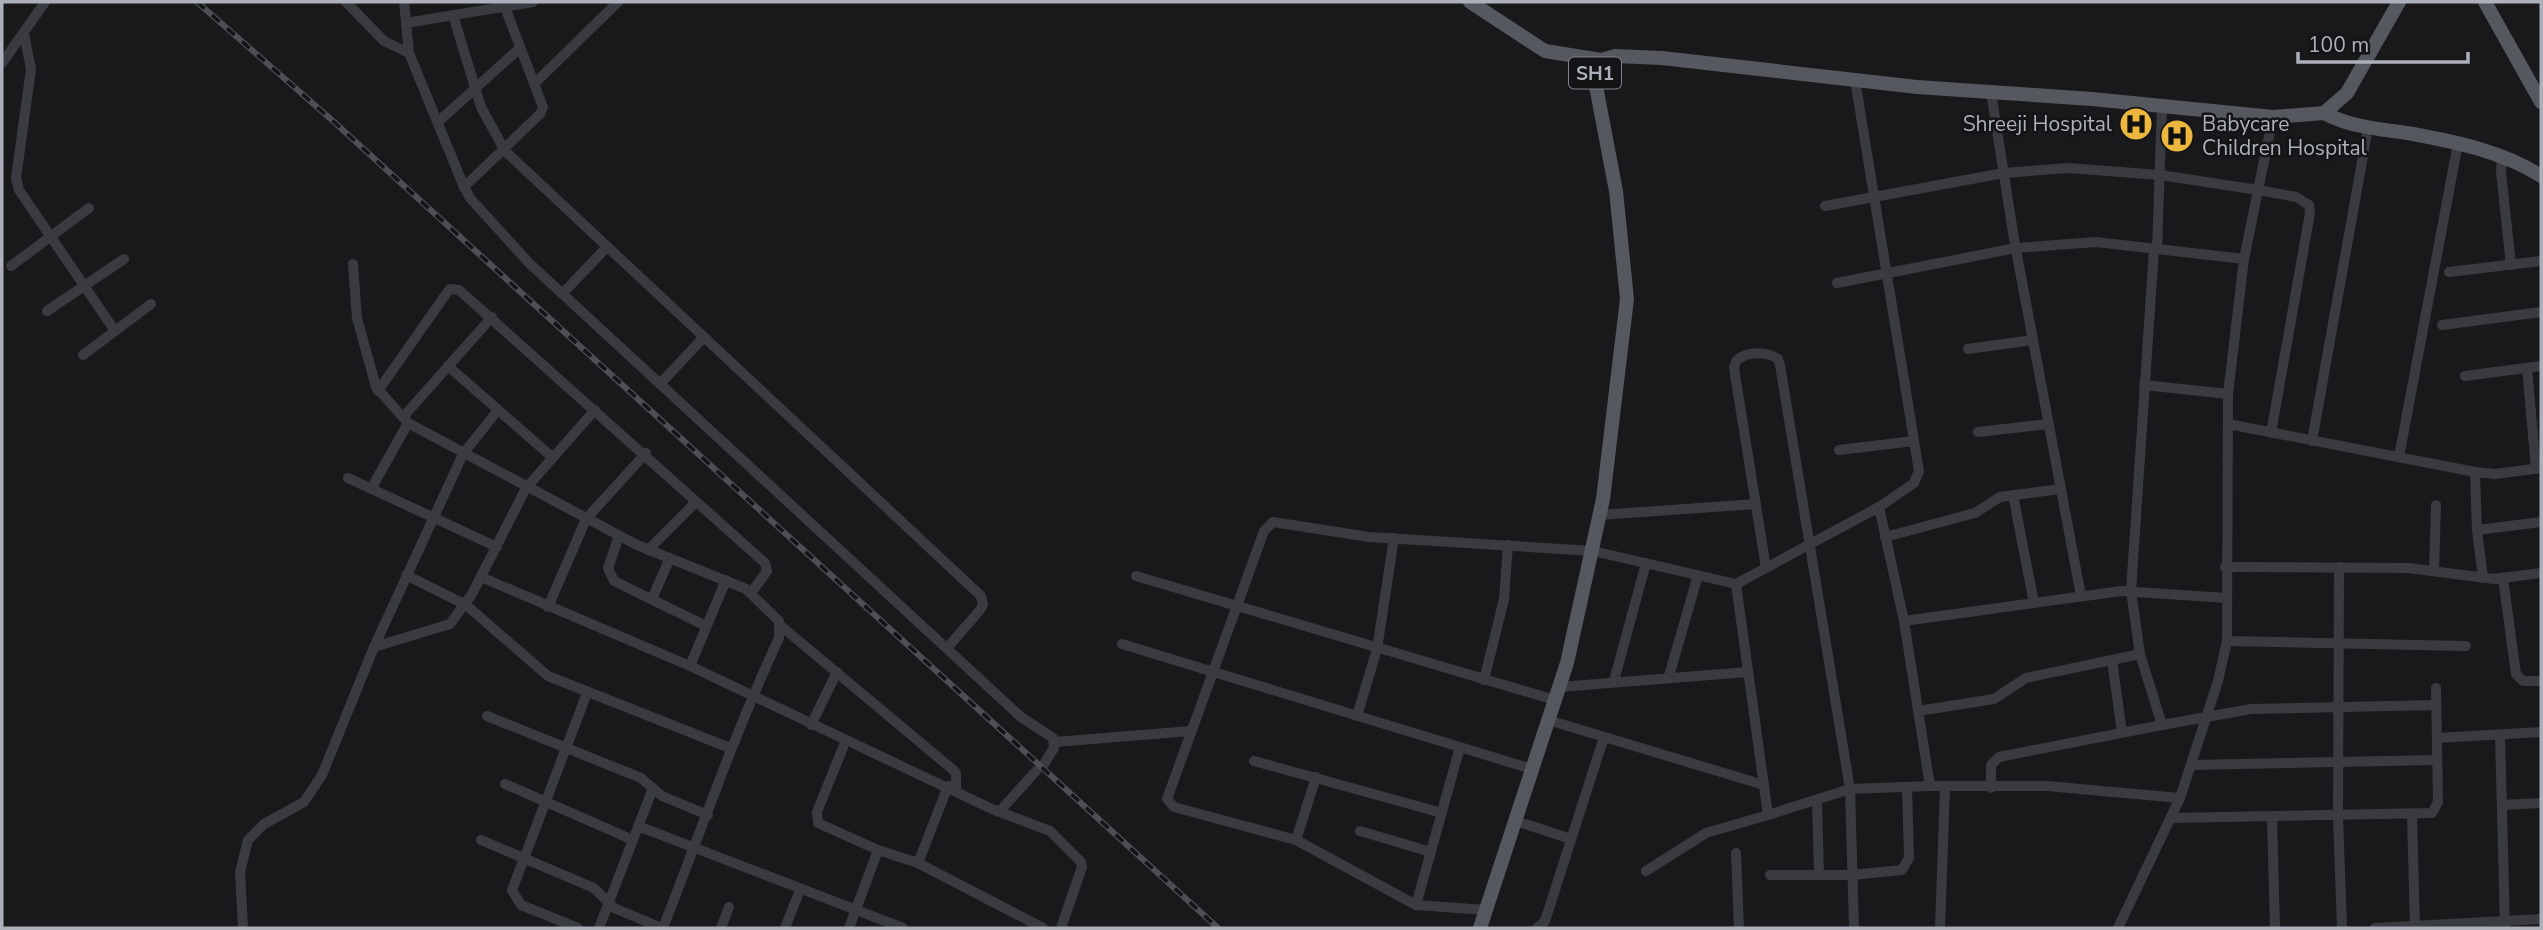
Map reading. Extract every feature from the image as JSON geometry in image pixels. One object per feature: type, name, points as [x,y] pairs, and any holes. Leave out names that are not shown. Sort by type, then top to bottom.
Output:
[{"type":"main road","points":[[1471,2],[1545,51],[1601,60]]},
{"type":"main road","points":[[2399,2],[2347,93],[2324,113],[2340,122],[2458,143],[2526,167],[2541,176]]},
{"type":"main road","points":[[2484,2],[2541,102]]},
{"type":"main road","name":"SH1","points":[[1480,928],[1557,694],[1600,515],[1623,346],[1626,299],[1616,191],[1595,81],[1601,60],[1615,55],[1662,58],[1855,80],[2273,117],[2324,113]]},
{"type":"street","points":[[2,63],[45,2]]},
{"type":"street","points":[[346,2],[384,41],[409,53]]},
{"type":"street","points":[[404,2],[409,53],[464,187],[470,198],[529,263],[562,294],[1021,717],[1054,740],[1191,731]]},
{"type":"street","points":[[406,23],[504,4],[533,2]]},
{"type":"street","points":[[534,84],[618,2]]},
{"type":"street","points":[[464,187],[505,151],[540,114],[542,100],[504,4]]},
{"type":"street","points":[[453,15],[484,114],[505,151],[981,596],[983,605],[980,610],[948,647]]},
{"type":"street","points":[[24,34],[31,69],[16,178],[19,190],[115,331]]},
{"type":"street","points":[[438,122],[520,48]]},
{"type":"street","points":[[1486,910],[1416,905],[1296,840],[1169,803],[1166,794],[1214,672],[1264,531],[1273,522],[1394,538],[1592,551],[1735,584],[1879,507],[1918,477],[1855,80]]},
{"type":"street","points":[[1991,92],[2016,248],[2081,596]]},
{"type":"street","points":[[2161,725],[2140,654],[2131,592],[2156,249],[2162,106]]},
{"type":"street","points":[[2118,928],[2180,798],[2208,714],[2227,641],[2225,567],[2228,394],[2244,260],[2273,117]]},
{"type":"street","points":[[2312,440],[2368,128]]},
{"type":"street","points":[[2399,457],[2458,143]]},
{"type":"street","points":[[2502,158],[2501,172],[2511,265]]},
{"type":"street","points":[[1825,206],[2004,173],[2068,168],[2160,175],[2296,197],[2309,205],[2310,213],[2271,433]]},
{"type":"street","points":[[11,266],[89,208]]},
{"type":"street","points":[[1837,283],[2016,248],[2096,242],[2244,260]]},
{"type":"street","points":[[562,294],[607,247]]},
{"type":"street","points":[[47,311],[124,259]]},
{"type":"street","points":[[2449,272],[2541,261]]},
{"type":"street","points":[[354,264],[358,329],[378,391],[405,420],[463,454],[619,536],[751,593],[781,626],[952,769],[956,774],[952,788],[918,863]]},
{"type":"street","points":[[378,391],[450,289],[464,293],[646,453],[765,563],[767,571],[751,593]]},
{"type":"street","points":[[83,355],[151,304]]},
{"type":"street","points":[[2442,325],[2541,312]]},
{"type":"street","points":[[371,489],[405,420],[492,317]]},
{"type":"street","points":[[660,384],[703,338]]},
{"type":"street","points":[[1968,349],[2033,340]]},
{"type":"street","points":[[1766,568],[1734,368],[1741,356],[1769,354],[1778,359],[1780,365],[1850,789],[1854,928]]},
{"type":"street","points":[[448,366],[552,457]]},
{"type":"street","points":[[2465,376],[2541,366]]},
{"type":"street","points":[[2228,424],[2475,472],[2495,474],[2539,469],[2527,368]]},
{"type":"street","points":[[2144,385],[2228,394]]},
{"type":"street","points":[[243,928],[241,862],[248,840],[269,822],[304,802],[322,775],[374,647],[463,454],[498,410]]},
{"type":"street","points":[[374,647],[446,627],[466,605],[526,488],[595,410]]},
{"type":"street","points":[[1978,432],[2049,424]]},
{"type":"street","points":[[1839,450],[1914,441]]},
{"type":"street","points":[[548,607],[586,519],[646,453]]},
{"type":"street","points":[[2475,472],[2476,530],[2483,578]]},
{"type":"street","points":[[348,478],[497,548]]},
{"type":"street","points":[[1885,537],[1975,513],[1993,500],[2061,489]]},
{"type":"street","points":[[2012,495],[2034,603]]},
{"type":"street","points":[[648,550],[696,502]]},
{"type":"street","points":[[1600,515],[1756,504]]},
{"type":"street","points":[[2434,571],[2436,505]]},
{"type":"street","points":[[1879,507],[1904,621],[1930,786]]},
{"type":"street","points":[[2476,530],[2541,522]]},
{"type":"street","points":[[619,536],[609,575],[614,581],[706,626]]},
{"type":"street","points":[[1357,716],[1377,649],[1394,538]]},
{"type":"street","points":[[1485,680],[1504,599],[1508,545]]},
{"type":"street","points":[[652,600],[670,558]]},
{"type":"street","points":[[1614,681],[1646,563]]},
{"type":"street","points":[[2225,567],[2339,567],[2434,571],[2483,578],[2541,573]]},
{"type":"street","points":[[2339,567],[2337,643],[2342,928]]},
{"type":"street","points":[[406,575],[466,605],[542,671],[587,693],[730,748]]},
{"type":"street","points":[[1669,676],[1698,575]]},
{"type":"street","points":[[1136,576],[1485,680],[1557,694],[1614,681],[1748,672]]},
{"type":"street","points":[[481,577],[690,666],[811,725],[1055,835],[1081,862],[1081,872],[1061,928]]},
{"type":"street","points":[[2503,578],[2516,674],[2524,681],[2541,681]]},
{"type":"street","points":[[690,666],[726,580]]},
{"type":"street","points":[[1735,584],[1768,815]]},
{"type":"street","points":[[1904,621],[2081,596],[2131,592],[2227,598]]},
{"type":"street","points":[[481,840],[594,888],[609,904],[662,928],[708,814],[730,748],[779,638],[781,626]]},
{"type":"street","points":[[2227,641],[2466,646]]},
{"type":"street","points":[[1122,644],[1532,769]]},
{"type":"street","points":[[1918,711],[1994,699],[2026,678],[2140,654]]},
{"type":"street","points":[[2112,660],[2122,733]]},
{"type":"street","points":[[811,725],[837,672]]},
{"type":"street","points":[[2171,818],[2426,815],[2436,810],[2436,688]]},
{"type":"street","points":[[578,928],[521,905],[515,898],[514,880],[587,693]]},
{"type":"street","points":[[1991,788],[1991,765],[1999,757],[2208,714],[2251,709],[2436,705]]},
{"type":"street","points":[[487,716],[641,778],[668,799],[708,814]]},
{"type":"street","points":[[1548,720],[1764,785]]},
{"type":"street","points":[[2437,738],[2541,732]]},
{"type":"street","points":[[2500,735],[2505,925]]},
{"type":"street","points":[[1537,928],[1545,921],[1604,737]]},
{"type":"street","points":[[846,740],[816,818],[823,827],[918,863],[1043,928]]},
{"type":"street","points":[[999,812],[1040,767],[1054,740]]},
{"type":"street","points":[[1416,905],[1460,747]]},
{"type":"street","points":[[2191,765],[2338,760],[2437,761]]},
{"type":"street","points":[[1254,761],[1442,813]]},
{"type":"street","points":[[1296,840],[1316,777]]},
{"type":"street","points":[[505,784],[633,840]]},
{"type":"street","points":[[1770,875],[1852,875],[1902,870],[1907,866],[1907,786]]},
{"type":"street","points":[[1646,871],[1706,833],[1817,802],[1850,789],[1907,786],[2047,786],[2180,798]]},
{"type":"street","points":[[1940,928],[1945,786]]},
{"type":"street","points":[[599,928],[653,788]]},
{"type":"street","points":[[1817,802],[1819,875]]},
{"type":"street","points":[[2502,805],[2541,803]]},
{"type":"street","points":[[2412,815],[2415,927]]},
{"type":"street","points":[[2272,818],[2275,928]]},
{"type":"street","points":[[1516,821],[1571,839]]},
{"type":"street","points":[[638,826],[904,928]]},
{"type":"street","points":[[1360,831],[1431,852]]},
{"type":"street","points":[[849,928],[878,850]]},
{"type":"street","points":[[1736,853],[1739,928]]},
{"type":"street","points":[[785,928],[800,890]]},
{"type":"street","points":[[721,928],[729,907]]},
{"type":"street","points":[[2375,928],[2505,925],[2541,919]]},
{"type":"railway","points":[[197,2],[333,121],[1218,928]]},
{"type":"place","name":"Shreeji Hospital","points":[[2136,124]]},
{"type":"place","name":"Babycare Children Hospital","points":[[2177,136]]}]
